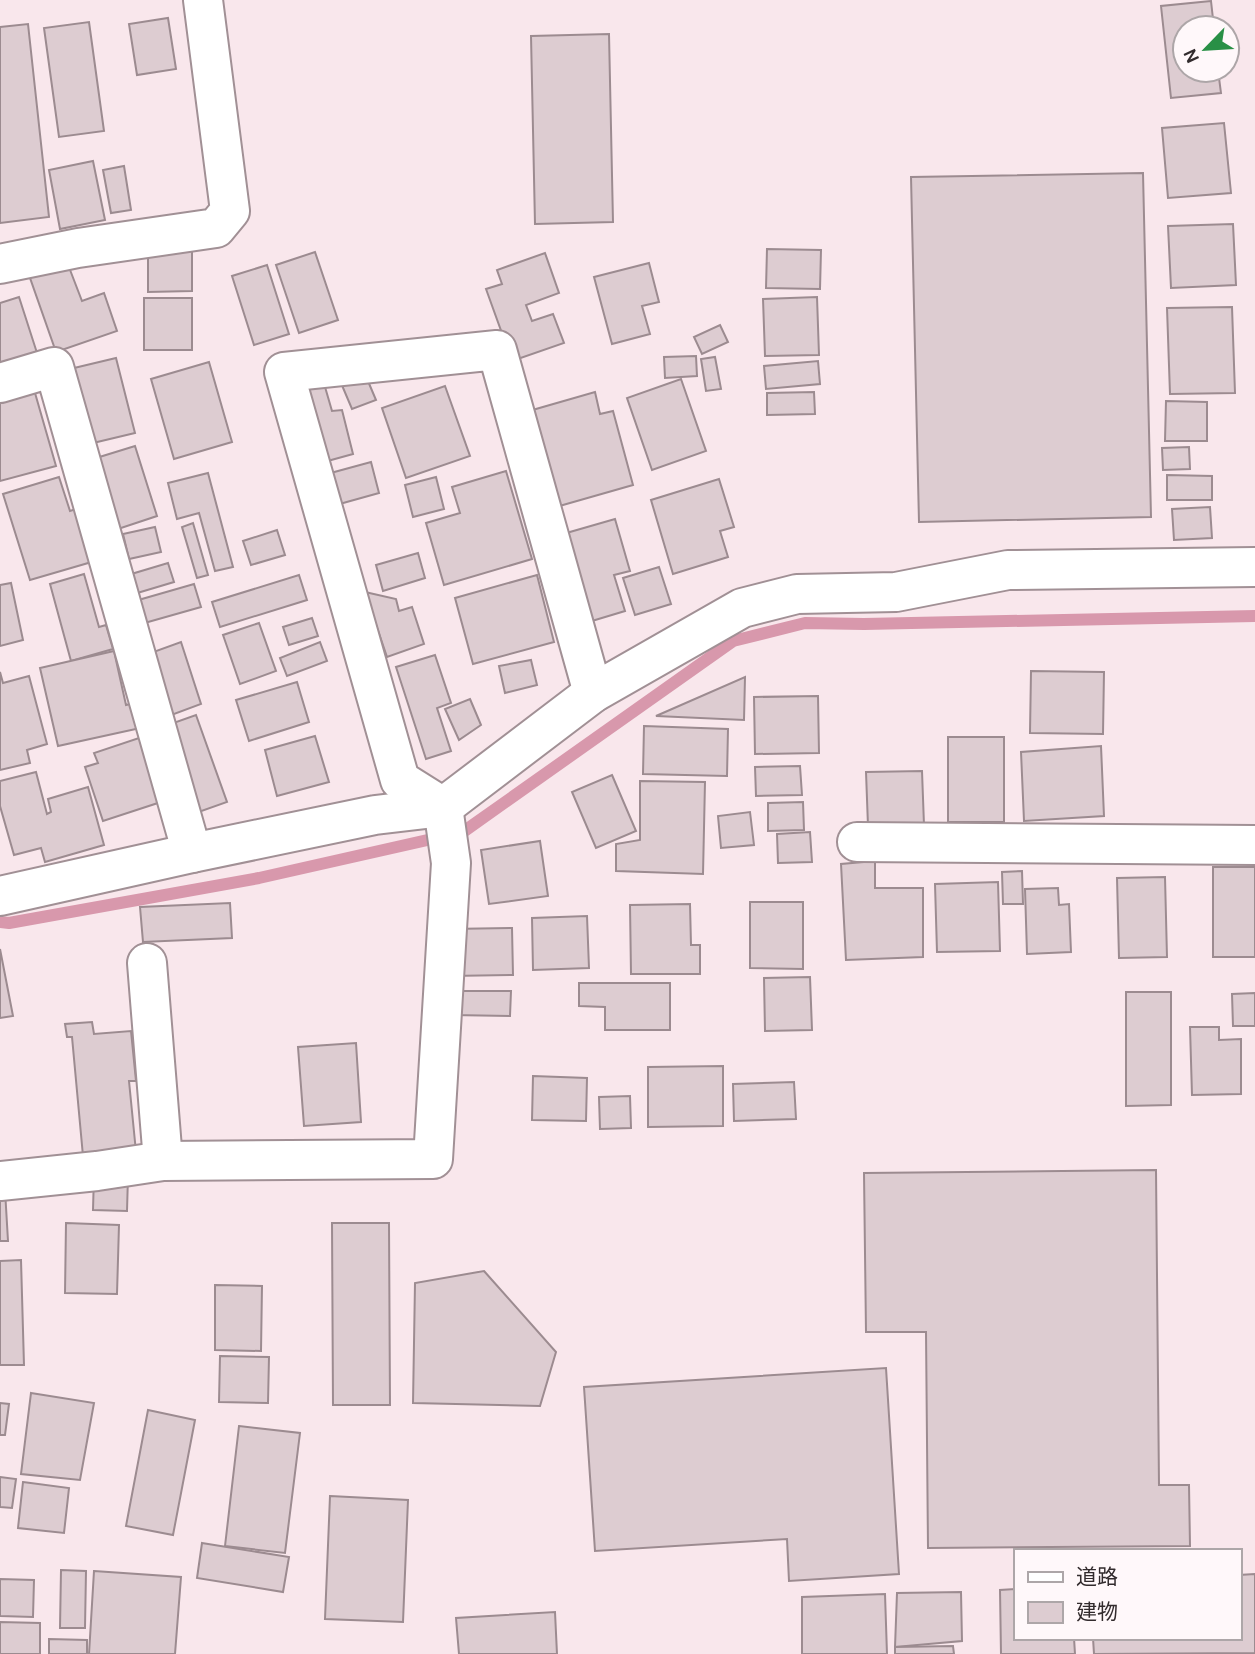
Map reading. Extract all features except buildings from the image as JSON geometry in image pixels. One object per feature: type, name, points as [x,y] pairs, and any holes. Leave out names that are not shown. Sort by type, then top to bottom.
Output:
[{"type":"street","points":[[0,264],[78,248],[216,228],[230,211],[204,0]]},
{"type":"street","points":[[0,1181],[163,1161],[433,1159],[451,863],[447,831],[400,780],[284,372],[497,351],[593,693]]},
{"type":"street","points":[[0,383],[54,367],[192,853]]},
{"type":"street","points":[[447,831],[593,693],[741,608],[797,594],[896,592],[1008,570],[1255,566]]},
{"type":"street","points":[[0,896],[375,815],[447,831]]},
{"type":"street","points":[[857,842],[1255,845]]},
{"type":"street","points":[[147,963],[163,1161]]},
{"type":"waterway","points":[[0,922],[9,923],[259,878],[463,832],[733,641],[805,623],[1255,616]]}]
